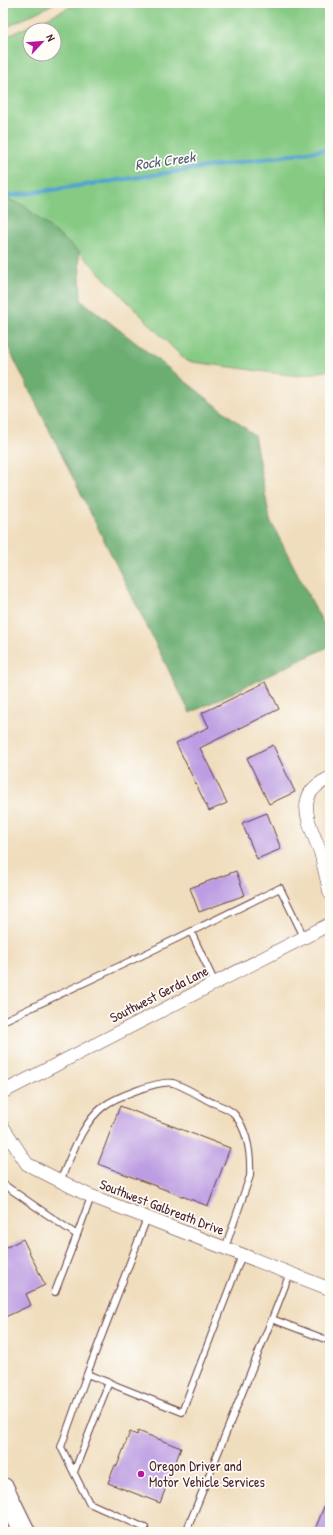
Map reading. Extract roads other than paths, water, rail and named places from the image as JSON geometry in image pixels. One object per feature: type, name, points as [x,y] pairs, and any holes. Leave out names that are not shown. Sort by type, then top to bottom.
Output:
[{"type":"highway","points":[[3,1489],[24,1532]]},
{"type":"street","points":[[330,778],[312,790],[308,798],[307,809],[330,893]]},
{"type":"street","name":"Southwest Gerda Lane","points":[[3,1092],[330,924]]},
{"type":"street","name":"Southwest Galbreath Drive","points":[[3,1127],[27,1164],[91,1197],[330,1289]]},
{"type":"lane","points":[[3,1021],[280,888],[304,937]]},
{"type":"lane","points":[[191,932],[216,983]]},
{"type":"lane","points":[[60,1181],[83,1130],[91,1119],[105,1106],[126,1094],[140,1089],[160,1084],[172,1083],[234,1113],[241,1124],[247,1140],[250,1176],[225,1248]]},
{"type":"lane","points":[[3,1184],[77,1235]]},
{"type":"lane","points":[[54,1292],[91,1197]]},
{"type":"lane","points":[[145,1528],[89,1503],[61,1447],[147,1218]]},
{"type":"lane","points":[[88,1374],[182,1412],[242,1255]]},
{"type":"lane","points":[[186,1532],[290,1273]]},
{"type":"lane","points":[[272,1319],[330,1341]]},
{"type":"lane","points":[[74,1472],[109,1382]]},
{"type":"waterway","name":"Rock Creek","points":[[3,197],[330,149]]},
{"type":"place","name":"Oregon Driver and Motor Vehicle Services","points":[[141,1474]]}]
